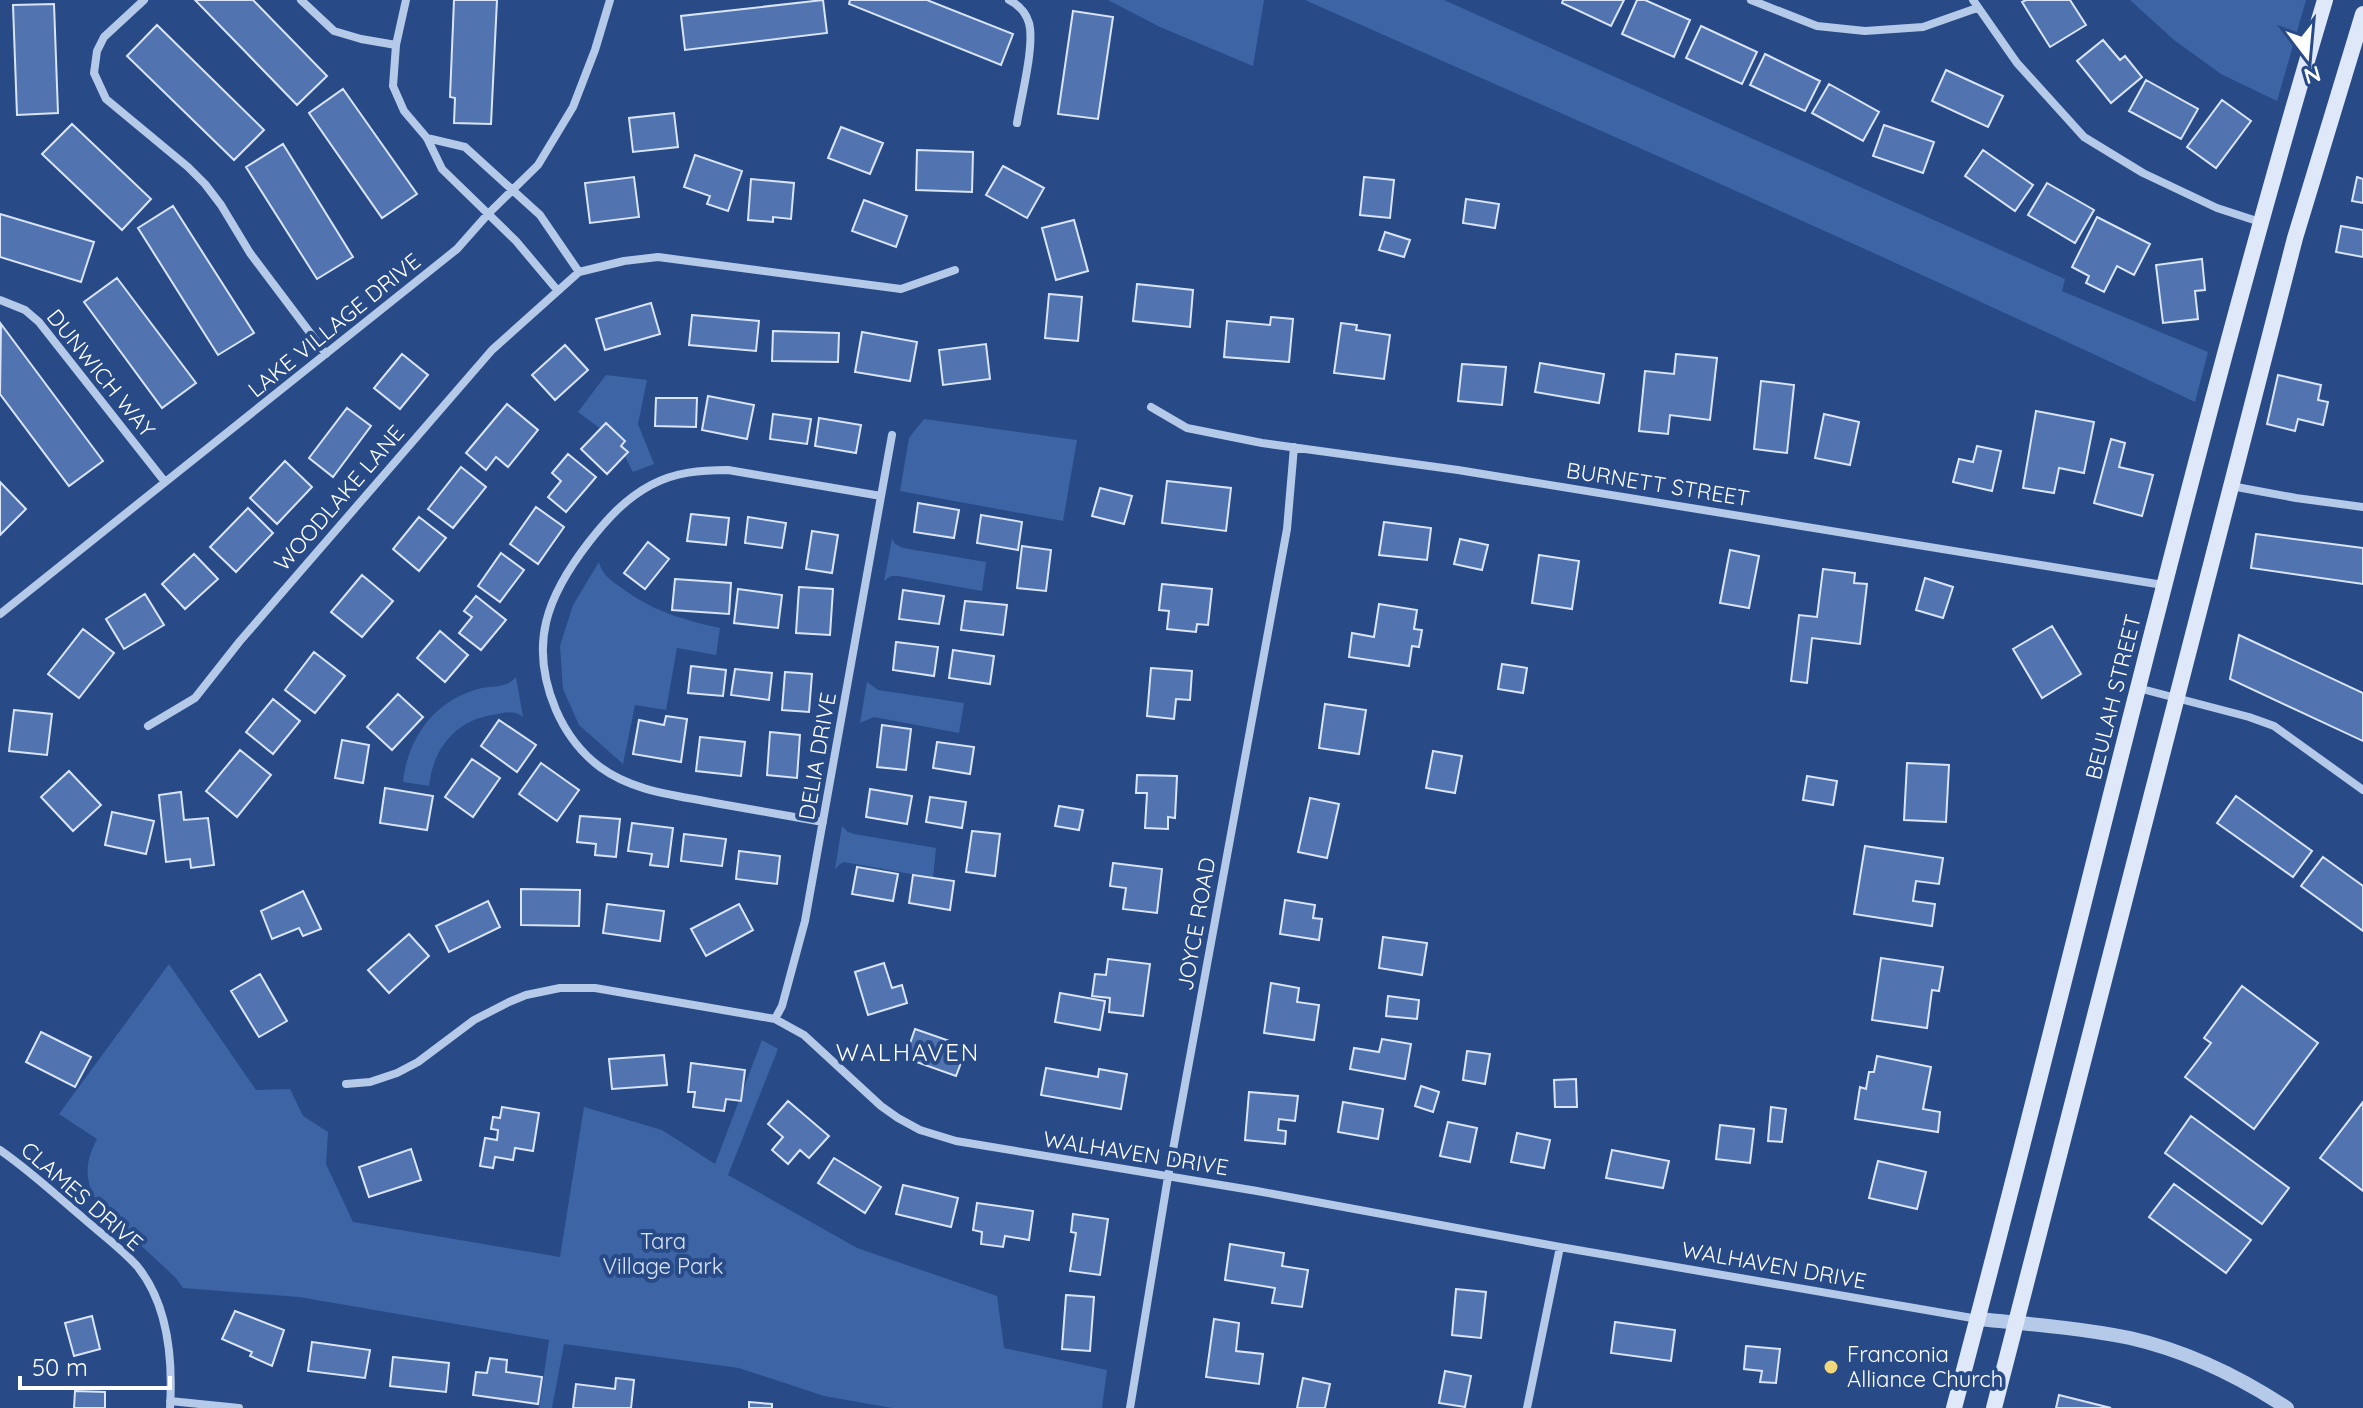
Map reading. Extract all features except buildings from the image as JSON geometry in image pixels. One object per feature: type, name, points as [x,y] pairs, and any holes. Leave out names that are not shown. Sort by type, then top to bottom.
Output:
[{"type":"main road","name":"BEULAH STREET","points":[[1954,1408],[2163,585],[2260,222],[2325,0]]},
{"type":"main road","points":[[1994,1408],[2295,238],[2363,14]]},
{"type":"street","points":[[144,0],[104,37],[97,51],[94,73],[106,99],[205,184],[250,253],[326,354]]},
{"type":"street","points":[[301,0],[334,31],[396,45]]},
{"type":"street","points":[[406,0],[396,45],[395,95],[427,138],[442,169],[516,241],[558,291]]},
{"type":"street","name":"LAKE VILLAGE DRIVE","points":[[1,610],[457,249],[538,165],[573,107],[610,0]]},
{"type":"street","points":[[1009,0],[1025,14],[1030,38],[1017,123]]},
{"type":"street","points":[[1751,0],[1817,26],[1865,31],[1923,27],[1975,4],[2017,63],[2084,137],[2143,173],[2217,208],[2260,222]]},
{"type":"street","points":[[427,138],[465,147],[513,189],[540,215],[579,272]]},
{"type":"street","name":"WOODLAKE LANE","points":[[148,726],[195,698],[240,641],[492,350],[579,272],[624,261],[658,257],[901,289],[955,270]]},
{"type":"street","name":"DUNWICH WAY","points":[[0,300],[25,310],[39,322],[165,482]]},
{"type":"street","name":"BURNETT STREET","points":[[1151,407],[1187,428],[1294,447],[1458,470],[2163,585]]},
{"type":"street","name":"DELIA DRIVE","points":[[775,1019],[782,1006],[805,921],[892,435]]},
{"type":"street","name":"JOYCE ROAD","points":[[1130,1408],[1168,1177],[1287,529],[1294,447]]},
{"type":"street","points":[[823,822],[649,791],[601,768],[575,744],[563,727],[546,685],[544,628],[560,584],[607,519],[637,493],[665,478],[704,470],[728,470],[881,496]]},
{"type":"street","points":[[2230,486],[2363,507]]},
{"type":"street","points":[[2137,687],[2274,726],[2363,790]]},
{"type":"street","name":"WALHAVEN DRIVE","points":[[346,1084],[370,1082],[397,1073],[418,1062],[489,1011],[526,995],[560,988],[595,988],[775,1019],[804,1035],[881,1106],[920,1130],[956,1141],[1978,1319]]},
{"type":"street","name":"CLAMES DRIVE","points":[[0,1150],[119,1249],[146,1279],[165,1327],[170,1404]]},
{"type":"street","points":[[1527,1408],[1560,1247]]},
{"type":"street","points":[[1978,1319],[2130,1338],[2171,1349],[2238,1379],[2287,1408]]},
{"type":"street","points":[[170,1404],[239,1408]]},
{"type":"green space","points":[[1108,0],[1264,0],[1253,66],[1160,27]]},
{"type":"green space","points":[[1305,0],[1444,0],[2065,279],[2062,291],[2208,352],[2195,402],[1863,248]]},
{"type":"green space","points":[[2130,0],[2306,0],[2277,101],[2221,74],[2174,40]]},
{"type":"green space","points":[[606,375],[647,380],[638,424],[654,464],[633,472],[617,441],[578,412]]},
{"type":"green space","points":[[924,419],[1077,440],[1063,521],[900,491],[909,438]]},
{"type":"green space","points":[[892,539],[903,548],[986,562],[982,591],[898,576],[884,581]]},
{"type":"green space","points":[[599,562],[609,578],[643,602],[679,617],[720,628],[716,655],[677,648],[666,710],[635,705],[623,764],[579,725],[563,689],[560,646],[573,605]]},
{"type":"green space","points":[[516,677],[523,717],[516,713],[504,713],[467,723],[441,749],[429,786],[403,782],[411,749],[438,710],[466,693],[504,685]]},
{"type":"green space","points":[[867,682],[878,690],[964,703],[959,733],[874,717],[860,723]]},
{"type":"green space","points":[[842,826],[854,834],[936,848],[933,878],[844,862],[835,869]]},
{"type":"green space","name":"Tara Village Park","points":[[169,964],[256,1090],[290,1089],[303,1116],[328,1132],[326,1164],[353,1222],[560,1257],[584,1107],[662,1130],[715,1164],[762,1040],[778,1049],[728,1175],[857,1248],[997,1296],[1004,1348],[1107,1370],[1102,1408],[892,1408],[824,1396],[739,1368],[564,1344],[552,1408],[539,1408],[549,1340],[299,1297],[183,1288],[100,1204],[89,1182],[88,1169],[97,1139],[59,1114]]},
{"type":"place","name":"Franconia Alliance Church","points":[[1831,1367]]},
{"type":"district","name":"WALHAVEN","points":[[908,1052]]}]
